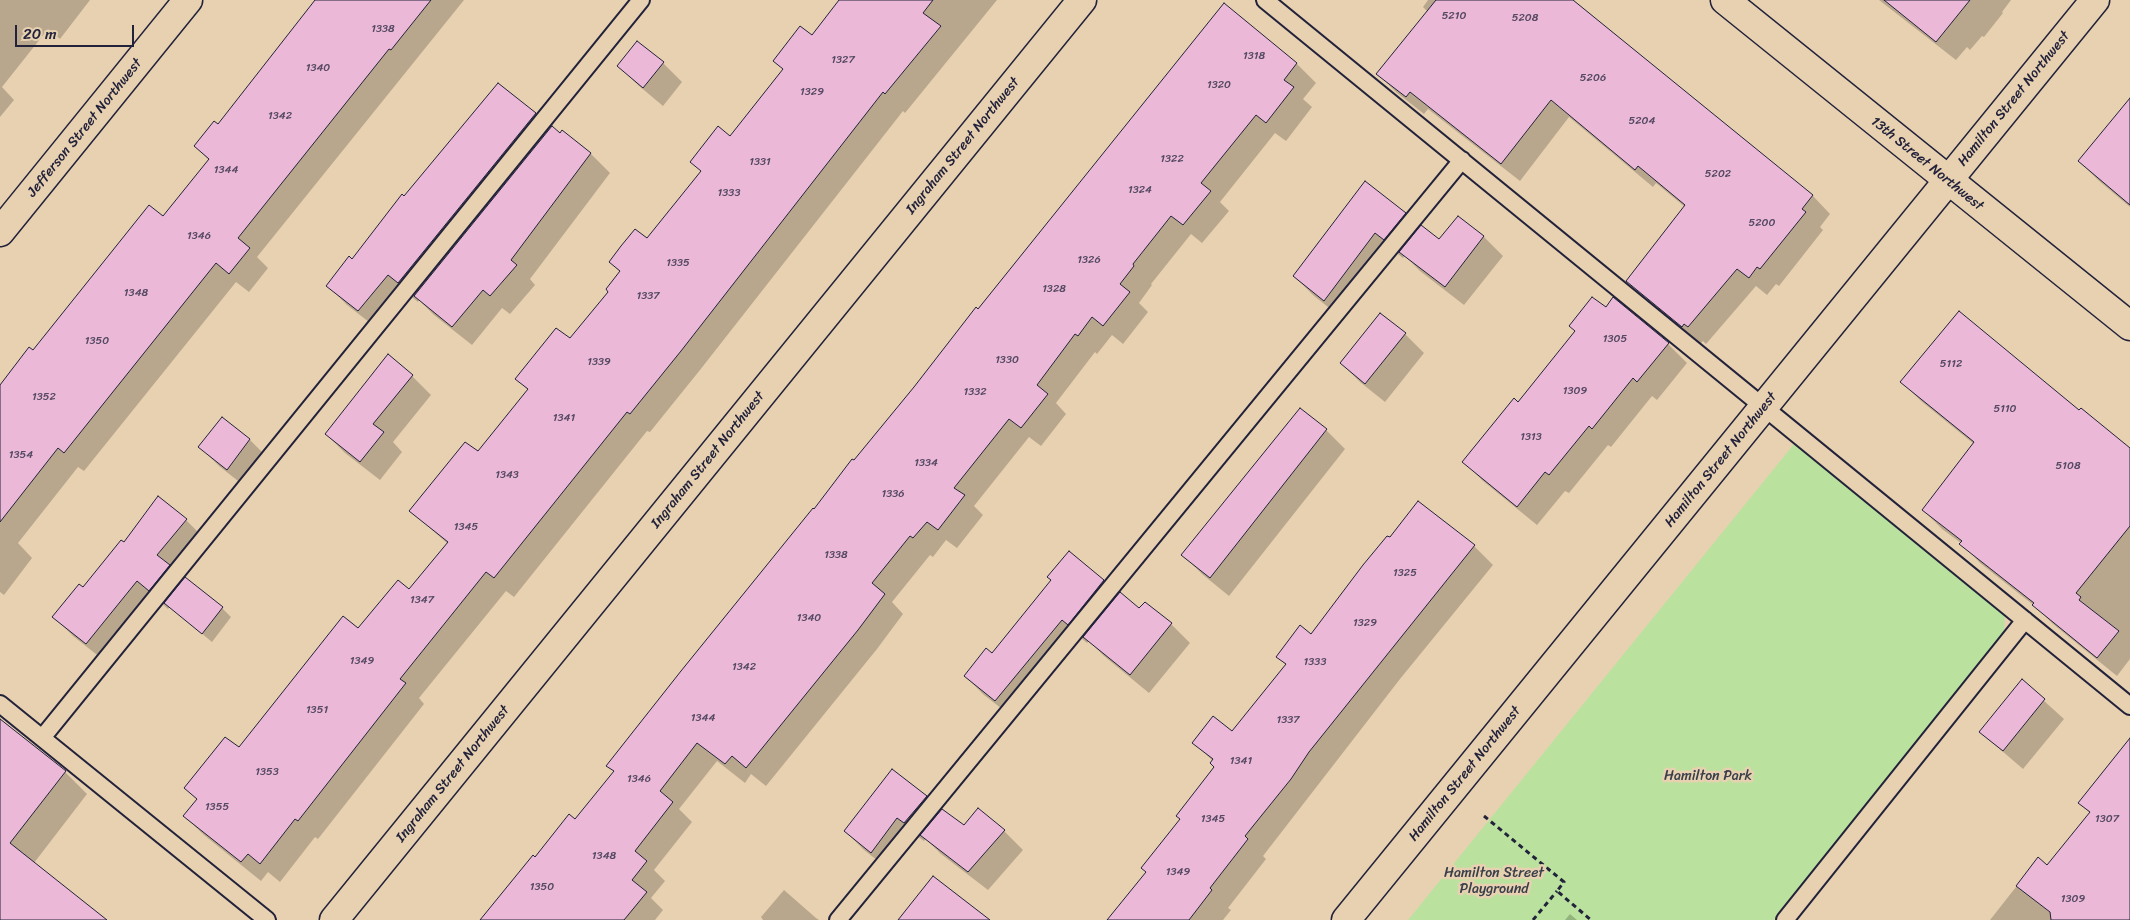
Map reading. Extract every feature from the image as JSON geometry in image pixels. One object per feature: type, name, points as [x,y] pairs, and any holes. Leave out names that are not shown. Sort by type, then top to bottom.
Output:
[{"type":"street","name":"Jefferson Street Northwest","points":[[0,232],[188,0]]},
{"type":"street","name":"Ingraham Street Northwest","points":[[334,920],[1082,0]]},
{"type":"street","name":"13th Street Northwest","points":[[1725,0],[2130,326]]},
{"type":"street","name":"Hamilton Street Northwest","points":[[1346,920],[2095,0]]},
{"type":"lane","points":[[42,738],[640,0]]},
{"type":"lane","points":[[1265,0],[2130,706]]},
{"type":"lane","points":[[838,920],[1462,160]]},
{"type":"lane","points":[[1785,920],[2025,620]]},
{"type":"lane","points":[[0,704],[267,920]]},
{"type":"path","points":[[1484,816],[1564,882],[1533,920]]},
{"type":"path","points":[[1557,891],[1591,920]]},
{"type":"green space","name":"Hamilton Park","points":[[1794,444],[2005,609],[2004,636],[1774,920],[1408,920]]},
{"type":"building","points":[[315,0],[431,0],[391,50],[389,49],[238,238],[250,248],[229,274],[216,263],[64,453],[58,448],[0,522],[0,385],[29,347],[33,350],[149,205],[163,216],[209,159],[194,146],[214,121],[218,124]]},
{"type":"building","points":[[839,0],[933,0],[923,13],[941,26],[885,94],[883,92],[681,351],[630,414],[627,412],[494,578],[486,572],[400,679],[406,683],[298,821],[295,819],[260,864],[248,854],[241,862],[183,816],[197,799],[184,788],[225,737],[239,747],[343,616],[358,628],[398,580],[409,589],[448,542],[409,511],[465,442],[478,451],[528,389],[515,379],[556,328],[570,338],[608,292],[606,289],[620,271],[609,262],[621,246],[635,229],[647,238],[701,171],[690,162],[718,126],[730,136],[783,69],[773,61],[800,26],[812,35]]},
{"type":"building","points":[[1436,0],[1573,0],[1813,195],[1802,209],[1806,212],[1760,269],[1757,267],[1749,278],[1737,269],[1688,327],[1684,324],[1682,327],[1626,281],[1685,205],[1638,166],[1635,170],[1551,100],[1501,164],[1410,92],[1406,97],[1376,74]]},
{"type":"building","points":[[1884,0],[1970,0],[1936,42]]},
{"type":"building","points":[[1224,3],[1297,63],[1284,80],[1294,87],[1266,123],[1256,115],[1201,183],[1211,191],[1183,225],[1171,216],[1133,264],[1134,266],[1120,284],[1130,292],[1103,326],[1092,317],[1078,336],[1075,334],[1037,385],[1048,394],[1021,428],[1009,419],[954,488],[965,495],[938,530],[927,522],[913,538],[910,536],[872,583],[885,594],[746,768],[732,756],[725,764],[697,743],[660,791],[673,802],[635,851],[647,861],[632,880],[647,892],[624,920],[480,920],[533,855],[535,857],[569,814],[575,819],[614,771],[606,766],[681,671],[814,509],[852,459],[854,460],[914,387],[976,307],[978,309]]},
{"type":"building","points":[[637,41],[664,62],[643,88],[617,66]]},
{"type":"building","points":[[498,83],[536,113],[398,283],[388,275],[358,311],[326,286],[349,256],[352,259],[402,194],[404,196]]},
{"type":"building","points":[[2130,98],[2130,205],[2078,161]]},
{"type":"building","points":[[552,126],[560,133],[562,130],[591,153],[511,260],[517,265],[490,296],[483,290],[452,327],[414,296]]},
{"type":"building","points":[[1365,181],[1406,213],[1384,240],[1375,233],[1324,301],[1293,276]]},
{"type":"building","points":[[1458,216],[1484,236],[1445,287],[1399,252],[1421,225],[1439,239]]},
{"type":"building","points":[[1592,297],[1606,307],[1613,297],[1669,343],[1637,382],[1633,378],[1592,429],[1589,426],[1549,475],[1545,472],[1517,507],[1462,462],[1514,398],[1518,402],[1575,331],[1569,326]]},
{"type":"building","points":[[1959,311],[2079,410],[2081,408],[2130,448],[2130,526],[2076,593],[2081,597],[2079,600],[2119,631],[2097,658],[2032,605],[2034,603],[1959,544],[1962,541],[1922,510],[1974,442],[1900,382]]},
{"type":"building","points":[[1380,313],[1406,333],[1365,384],[1340,363]]},
{"type":"building","points":[[388,354],[413,375],[373,424],[384,432],[360,462],[325,434]]},
{"type":"building","points":[[1300,408],[1327,429],[1210,578],[1181,555]]},
{"type":"building","points":[[222,417],[250,439],[227,470],[198,447]]},
{"type":"building","points":[[158,496],[187,519],[157,555],[170,565],[149,591],[137,581],[86,644],[52,617],[79,584],[83,587],[121,540],[124,542]]},
{"type":"building","points":[[1418,501],[1475,545],[1309,752],[1291,779],[1245,836],[1248,839],[1210,888],[1212,890],[1189,920],[1107,920],[1146,872],[1141,868],[1180,819],[1176,816],[1214,767],[1210,763],[1213,759],[1192,743],[1213,716],[1232,731],[1286,664],[1276,657],[1300,625],[1311,634],[1363,565],[1387,536],[1390,537]]},
{"type":"building","points":[[1069,551],[1104,580],[1068,625],[1062,620],[995,701],[964,676],[986,648],[992,653],[1051,580],[1047,577]]},
{"type":"building","points":[[185,577],[223,607],[202,634],[164,603]]},
{"type":"building","points":[[1120,592],[1139,608],[1145,602],[1172,623],[1130,675],[1083,637]]},
{"type":"building","points":[[2022,679],[2045,699],[2003,751],[1979,732]]},
{"type":"building","points":[[0,719],[66,771],[10,843],[107,920],[0,920]]},
{"type":"building","points":[[2130,738],[2130,920],[2051,920],[2050,912],[2016,886],[2038,857],[2047,865],[2090,812],[2078,803]]},
{"type":"building","points":[[892,769],[927,796],[904,823],[897,818],[871,853],[844,831]]},
{"type":"building","points":[[978,808],[1005,830],[968,872],[920,835],[942,809],[964,825]]},
{"type":"building","points":[[933,876],[990,920],[898,920]]},
{"type":"park label","name":"Hamilton Street Playground","points":[[1494,882]]}]
